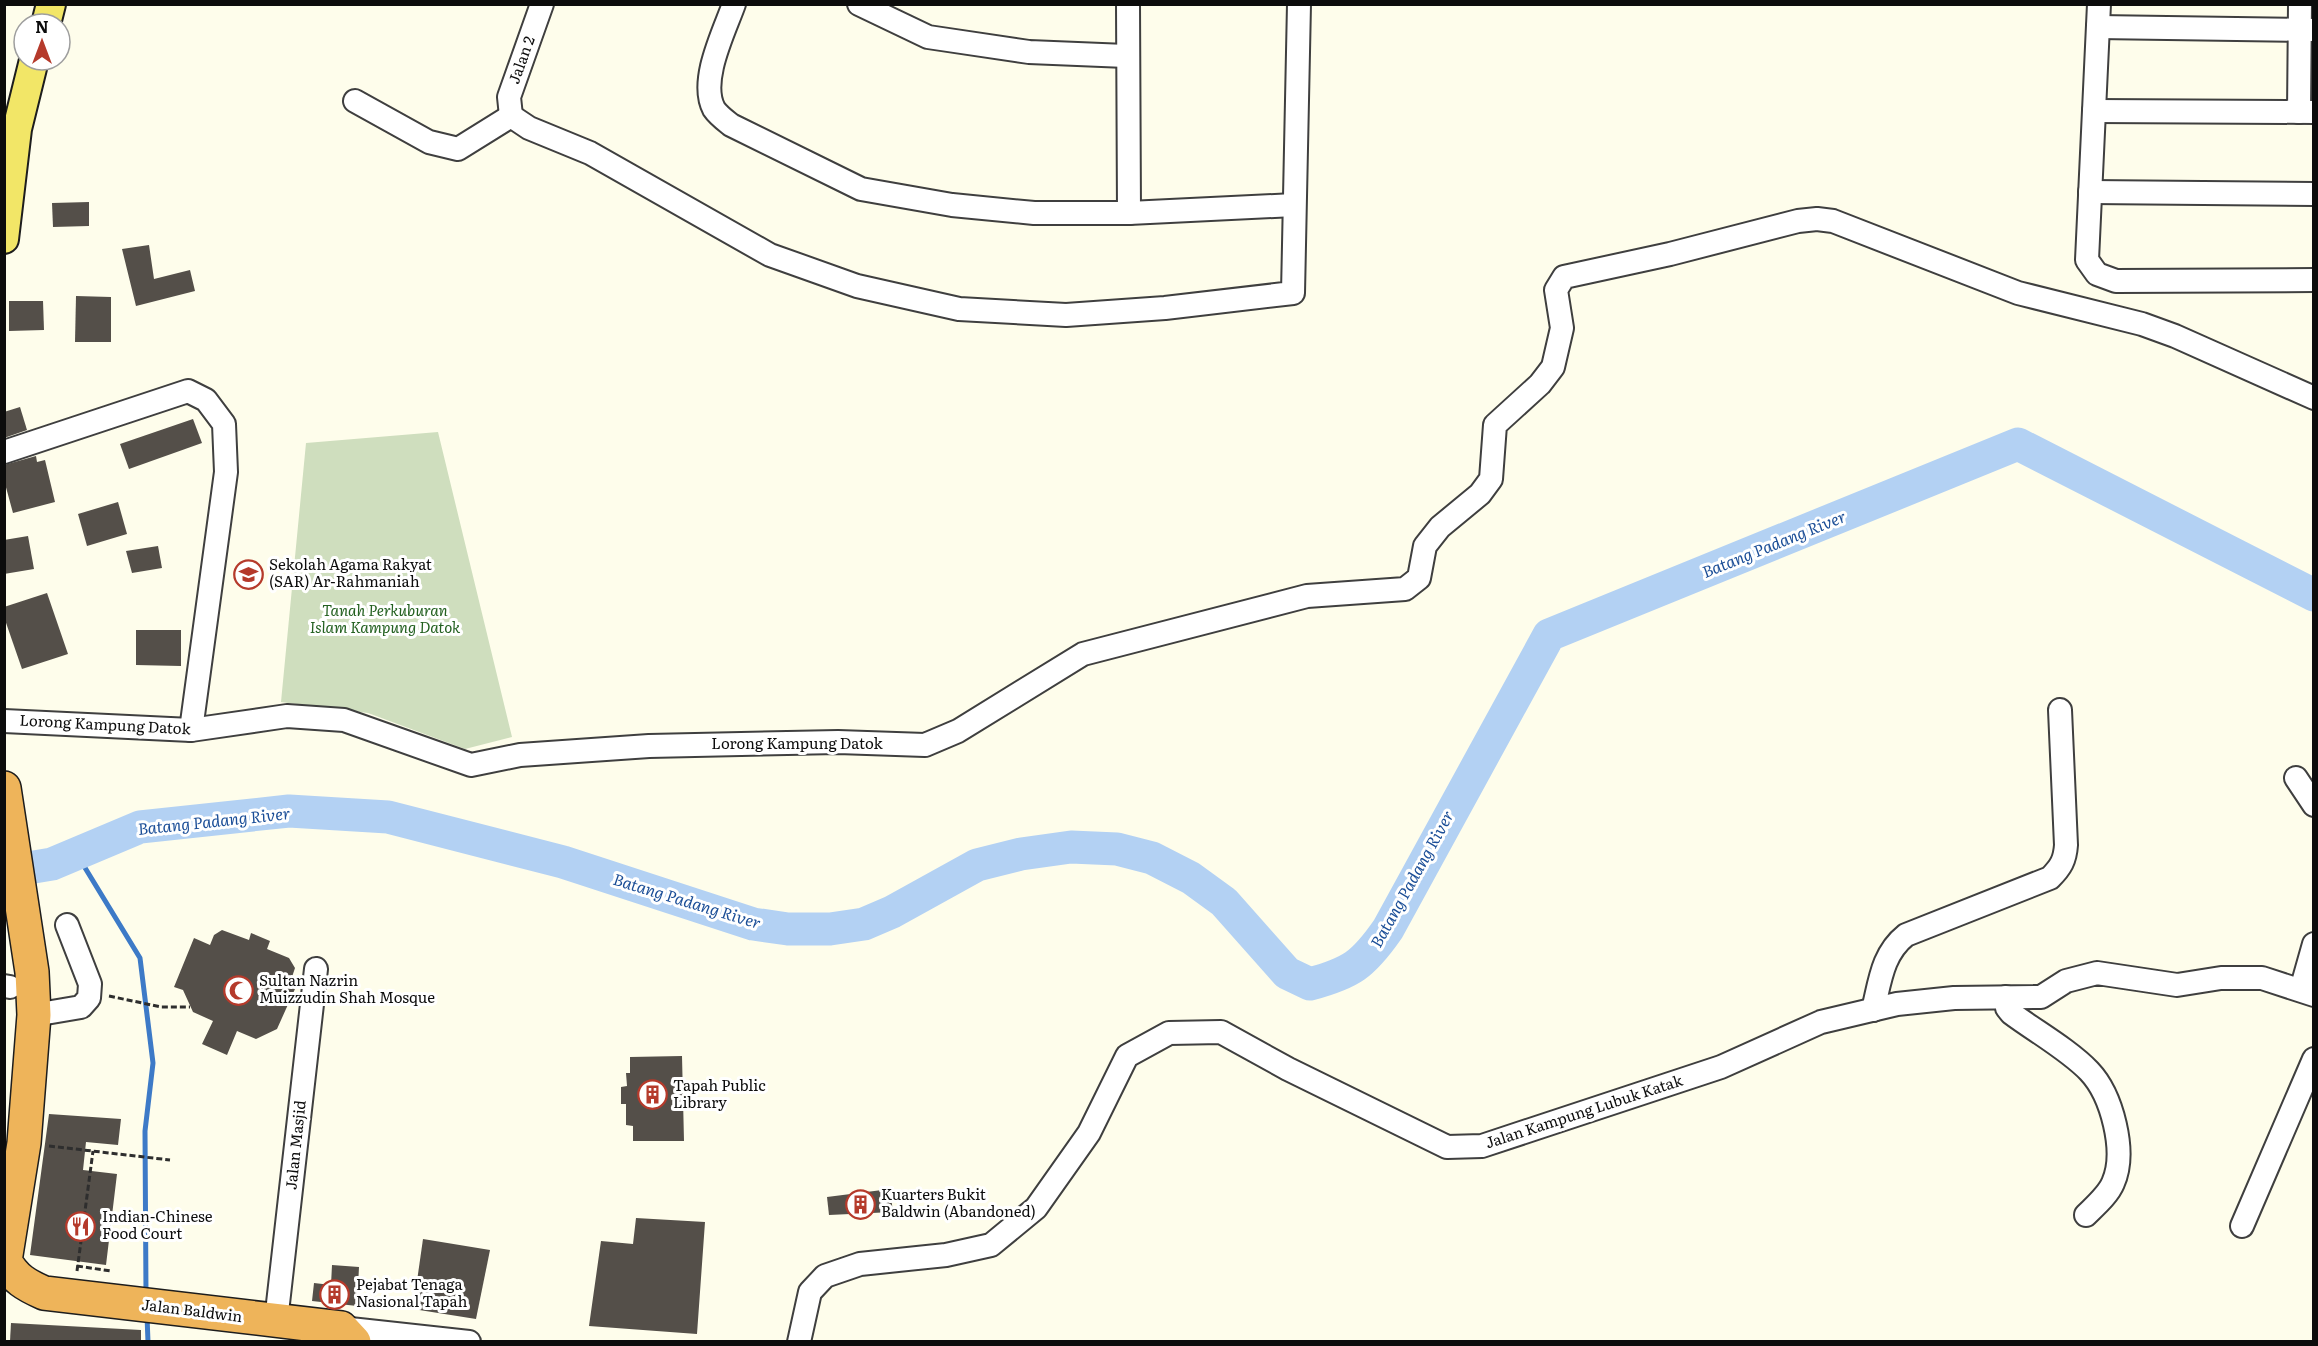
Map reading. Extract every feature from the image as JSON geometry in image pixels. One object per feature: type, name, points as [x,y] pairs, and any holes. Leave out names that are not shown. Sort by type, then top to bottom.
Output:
[{"type":"highway","points":[[4,1101],[11,1050],[12,972],[7,803]]},
{"type":"highway","points":[[12,972],[34,1015],[24,1143],[5,1276],[13,1276],[24,1284],[65,1285]]},
{"type":"highway","name":"Jalan Baldwin","points":[[65,1285],[146,1306],[276,1321],[355,1337]]},
{"type":"main road","points":[[4,239],[18,129],[31,72]]},
{"type":"street","name":"Jalan 2","points":[[511,116],[509,97],[542,4]]},
{"type":"street","points":[[734,4],[712,64],[709,89],[714,109],[731,126],[861,189],[952,205],[1034,213],[1129,213],[1294,205]]},
{"type":"street","points":[[860,4],[904,14],[928,37],[1029,52],[1126,56]]},
{"type":"street","points":[[1128,4],[1126,56],[1129,213]]},
{"type":"street","points":[[355,101],[429,141],[458,149],[511,116],[529,128],[590,153],[770,255],[856,286],[959,309],[1066,315],[1293,293],[1299,4]]},
{"type":"street","points":[[2099,4],[2087,260],[2097,274],[2116,281],[2313,280]]},
{"type":"street","points":[[2094,111],[2306,112],[2307,30],[2300,4]]},
{"type":"street","points":[[2098,27],[2307,30]]},
{"type":"street","points":[[2090,192],[2313,194]]},
{"type":"street","name":"Lorong Kampung Datok","points":[[4,721],[192,730],[286,716],[344,720],[471,765],[520,755],[649,746],[838,742],[925,745],[958,731],[1083,654],[1307,596],[1405,589],[1419,578],[1425,546],[1440,527],[1480,494],[1491,479],[1495,425],[1540,384],[1553,368],[1562,328],[1556,290],[1564,277],[1817,219],[1833,221],[2018,293],[2142,324],[2175,336],[2313,398]]},
{"type":"street","points":[[4,452],[188,391],[206,400],[224,424],[225,472],[192,730]]},
{"type":"street","points":[[1873,1010],[1887,957],[1895,944],[1906,935],[2050,878],[2060,868],[2066,845],[2060,710]]},
{"type":"street","points":[[2296,778],[2313,805]]},
{"type":"street","points":[[34,1015],[81,1006],[89,998],[90,984],[67,926]]},
{"type":"street","points":[[2307,992],[2313,944]]},
{"type":"street","name":"Jalan Masjid","points":[[276,1321],[316,969]]},
{"type":"street","name":"Jalan Kampung Lubuk Katak","points":[[799,1341],[810,1292],[825,1276],[860,1264],[946,1255],[991,1245],[1036,1208],[1089,1133],[1127,1056],[1169,1033],[1221,1032],[1288,1069],[1448,1148],[1482,1146],[1721,1067],[1821,1022],[1897,1004],[1943,999],[2040,997],[2066,981],[2097,973],[2176,985],[2221,978],[2262,978],[2307,992]]},
{"type":"street","points":[[2006,997],[2007,1008],[2011,1013],[2088,1070],[2104,1089],[2117,1133],[2118,1165],[2113,1184],[2086,1215]]},
{"type":"street","points":[[2242,1226],[2313,1059]]},
{"type":"street","points":[[355,1337],[394,1334],[469,1341]]},
{"type":"street","points":[[355,1337],[394,1334]]},
{"type":"path","points":[[89,992],[161,1006],[190,1007]]},
{"type":"path","points":[[24,1143],[170,1160]]},
{"type":"path","points":[[93,1151],[65,1285],[111,1270]]},
{"type":"green space","name":"Tanah Perkuburan Islam Kampung Datok","points":[[438,432],[512,737],[465,749],[368,713],[281,702],[306,443]]},
{"type":"building","points":[[89,202],[89,226],[53,227],[52,203]]},
{"type":"building","points":[[149,245],[154,279],[190,270],[195,291],[136,306],[122,249]]},
{"type":"building","points":[[76,296],[111,297],[111,342],[75,342]]},
{"type":"building","points":[[9,301],[43,301],[44,330],[9,331]]},
{"type":"building","points":[[20,407],[27,430],[4,438],[4,412]]},
{"type":"building","points":[[193,419],[202,443],[129,469],[120,444]]},
{"type":"building","points":[[36,456],[37,462],[45,460],[55,502],[13,513],[4,480],[4,465]]},
{"type":"building","points":[[118,502],[127,534],[87,546],[78,514]]},
{"type":"building","points":[[28,536],[34,569],[4,574],[4,540]]},
{"type":"building","points":[[158,546],[162,568],[132,573],[126,551]]},
{"type":"building","points":[[47,593],[68,654],[22,669],[4,617],[4,607]]},
{"type":"building","points":[[136,630],[181,630],[181,666],[136,665]]},
{"type":"building","name":"Sultan Nazrin Muizzudin Shah Mosque","points":[[222,930],[249,940],[251,933],[270,941],[267,949],[289,958],[295,968],[292,977],[299,980],[277,1029],[256,1039],[237,1031],[227,1055],[202,1044],[213,1021],[193,1012],[183,990],[174,987],[194,938],[210,945],[214,935]]},
{"type":"building","name":"Tapah Public Library","points":[[682,1056],[684,1141],[633,1141],[633,1126],[626,1125],[626,1104],[621,1104],[621,1087],[627,1086],[626,1073],[630,1073],[630,1057]]},
{"type":"building","points":[[49,1114],[121,1119],[118,1145],[86,1142],[83,1170],[117,1174],[106,1265],[30,1255]]},
{"type":"building","name":"Kuarters Bukit Baldwin (Abandoned)","points":[[890,1189],[893,1212],[829,1215],[827,1197]]},
{"type":"building","points":[[636,1218],[705,1222],[697,1334],[589,1326],[601,1241],[633,1244]]},
{"type":"building","points":[[423,1239],[490,1250],[476,1319],[413,1309]]},
{"type":"building","points":[[332,1265],[359,1267],[357,1306],[312,1301],[314,1283],[331,1285]]},
{"type":"building","points":[[11,1323],[141,1330],[141,1341],[10,1341]]},
{"type":"waterway","name":"Batang Padang River","points":[[4,872],[52,864],[140,827],[289,811],[388,817],[563,862],[753,924],[788,929],[830,929],[864,924],[892,912],[977,865],[1021,854],[1071,847],[1117,849],[1152,858],[1191,878],[1224,902],[1287,973],[1310,984],[1336,976],[1355,966],[1371,951],[1388,929],[1549,635],[2018,444],[2314,595]]},
{"type":"waterway","points":[[76,853],[140,958],[153,1063],[145,1131],[146,1295]]},
{"type":"waterway","points":[[147,1316],[148,1342]]},
{"type":"place","name":"Sekolah Agama Rakyat (SAR) Ar-Rahmaniah","points":[[248,574]]},
{"type":"place","name":"Sultan Nazrin Muizzudin Shah Mosque","points":[[238,990]]},
{"type":"place","name":"Tapah Public Library","points":[[652,1095]]},
{"type":"place","name":"Kuarters Bukit Baldwin (Abandoned)","points":[[860,1204]]},
{"type":"place","name":"Indian-Chinese Food Court","points":[[81,1226]]},
{"type":"place","name":"Pejabat Tenaga Nasional Tapah","points":[[335,1294]]}]
